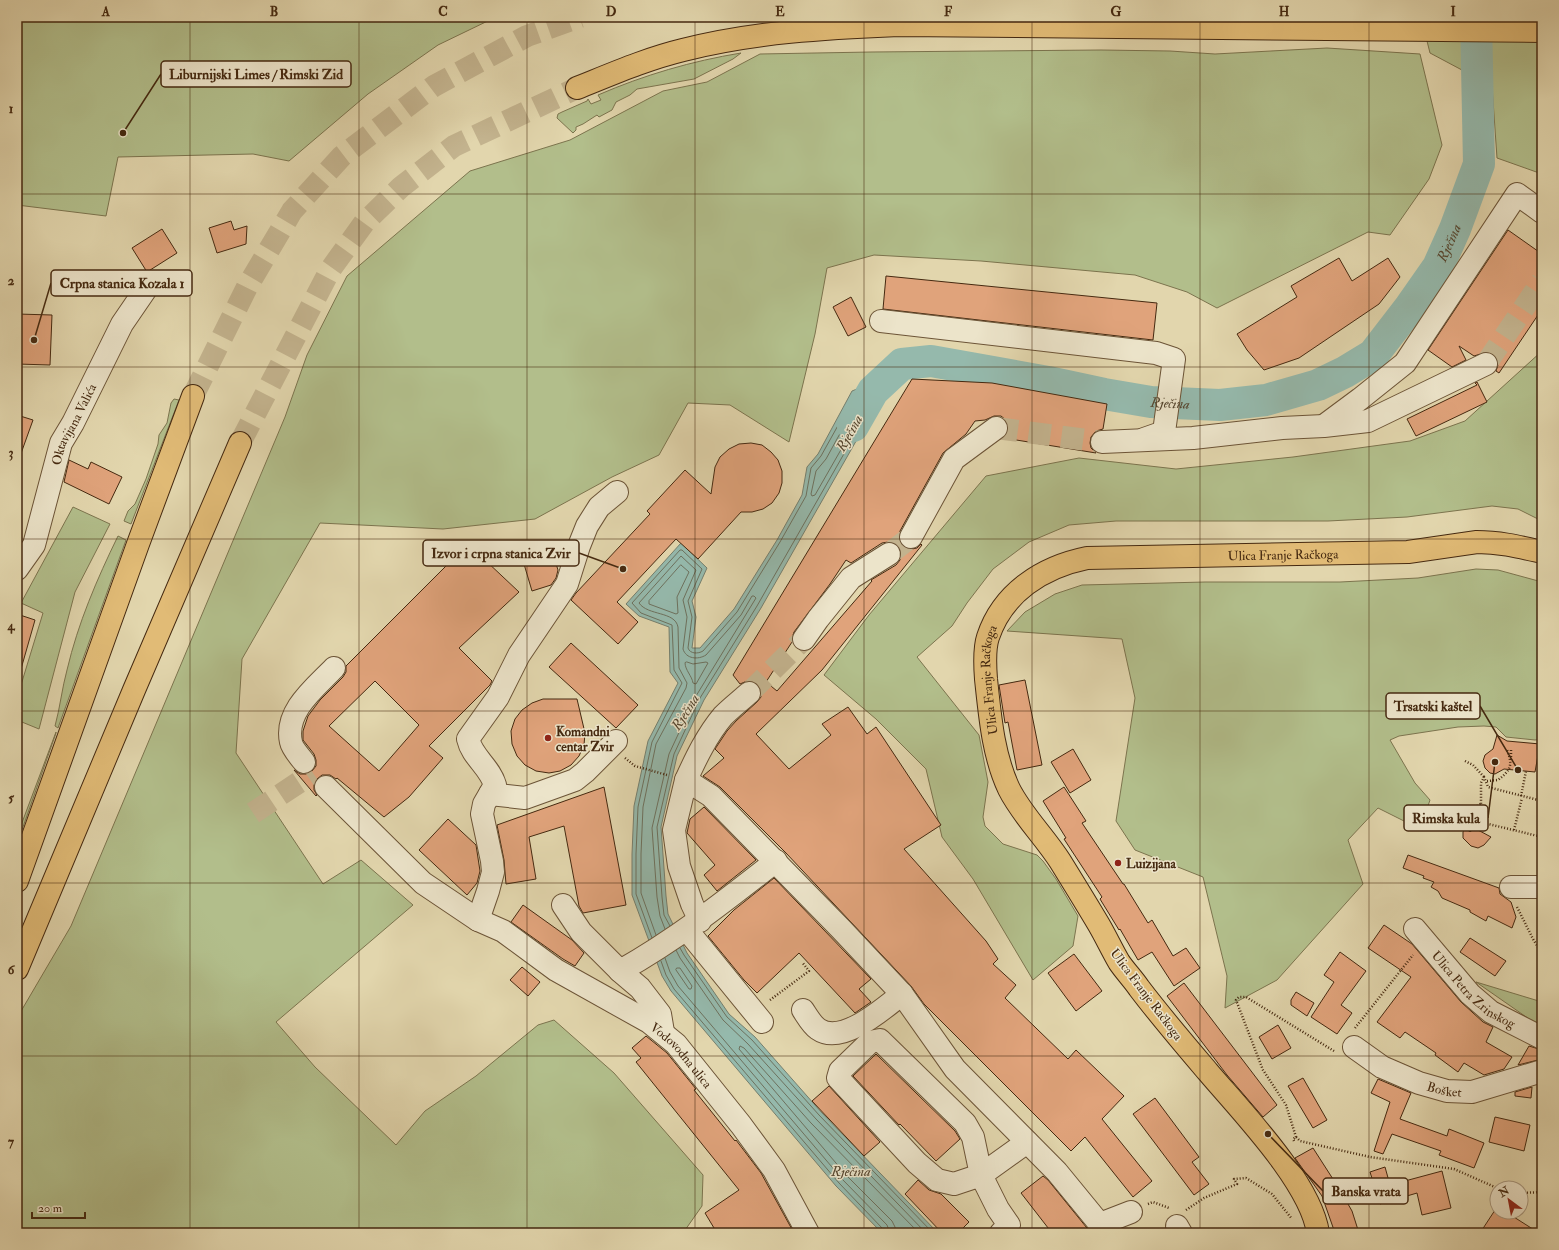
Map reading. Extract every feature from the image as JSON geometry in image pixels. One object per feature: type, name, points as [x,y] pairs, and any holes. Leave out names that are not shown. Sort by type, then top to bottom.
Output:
[{"type":"main road","points":[[577,88],[640,63],[682,50],[757,35],[830,28],[899,26],[1057,26],[1542,30]]},
{"type":"main road","points":[[17,881],[138,544],[193,396]]},
{"type":"main road","points":[[17,969],[240,443]]},
{"type":"main road","name":"Ulica Franje Račkoga","points":[[1318,1233],[1317,1226],[1307,1199],[1285,1166],[1251,1123],[1160,1015],[1119,962],[1083,898],[1058,859],[1029,820],[1009,789],[998,760],[991,721],[985,667],[987,638],[1000,612],[1008,601],[1027,584],[1037,576],[1056,566],[1087,558],[1408,552],[1477,542],[1512,545],[1542,552]]},
{"type":"street","points":[[1324,426],[1405,363],[1517,194],[1542,212]]},
{"type":"street","name":"Oktavijana Valića","points":[[17,569],[34,545],[61,444],[122,324],[148,286]]},
{"type":"street","points":[[881,322],[1156,353],[1174,359],[1164,432],[1143,440]]},
{"type":"street","points":[[1102,442],[1193,438],[1282,428],[1324,426],[1368,421],[1486,364]]},
{"type":"street","points":[[911,537],[954,459],[996,428]]},
{"type":"street","points":[[478,920],[493,872],[482,814],[484,804],[494,785],[492,776],[470,748],[468,739],[498,697],[519,655],[567,584],[578,546],[598,507],[617,492]]},
{"type":"street","points":[[804,638],[851,578],[889,554]]},
{"type":"street","points":[[304,762],[291,743],[290,726],[298,707],[334,668]]},
{"type":"street","points":[[749,694],[724,715],[711,732],[696,759],[686,780],[674,830],[679,866],[692,904],[694,925],[758,1017]]},
{"type":"street","points":[[490,794],[525,798],[575,780],[616,741]]},
{"type":"street","points":[[686,780],[711,796],[776,861],[902,994],[955,1069],[1056,1172],[1104,1229],[1131,1212]]},
{"type":"street","name":"Vodovodna ulica","points":[[326,787],[423,883],[478,920],[503,931],[556,970],[649,1022],[676,1044],[741,1125],[774,1170],[808,1233]]},
{"type":"street","points":[[620,970],[641,959],[694,925],[776,861]]},
{"type":"street","points":[[1511,888],[1542,888]]},
{"type":"street","points":[[563,905],[581,932],[640,988],[660,1014],[663,1032]]},
{"type":"street","name":"Ulica Petra Zrinskog","points":[[1420,935],[1470,994],[1492,1012],[1542,1038]]},
{"type":"street","points":[[803,1010],[818,1029],[829,1033],[844,1032],[862,1024],[902,994]]},
{"type":"street","points":[[1001,1233],[1009,1225],[998,1209],[981,1175],[973,1137],[965,1123],[880,1040],[870,1042],[840,1071],[838,1078],[917,1163],[937,1180],[954,1184],[981,1175],[1027,1142]]},
{"type":"street","name":"Bošket","points":[[1347,1044],[1382,1068],[1419,1083],[1447,1091],[1472,1092],[1542,1071]]},
{"type":"path","points":[[1487,781],[1498,780],[1510,768],[1511,762],[1509,750]]},
{"type":"path","points":[[1465,761],[1473,765],[1484,777],[1487,781],[1488,787],[1542,801]]},
{"type":"path","points":[[635,766],[686,780]]},
{"type":"path","points":[[1514,830],[1522,797],[1526,771]]},
{"type":"path","points":[[1484,777],[1481,782],[1481,804],[1476,821],[1542,836]]},
{"type":"path","points":[[1470,832],[1470,826],[1476,810],[1481,804]]},
{"type":"path","points":[[1511,888],[1511,893],[1517,906],[1542,954]]},
{"type":"path","points":[[1420,935],[1347,1044],[1246,997],[1239,997],[1236,1000],[1263,1070],[1286,1105],[1296,1137],[1300,1140],[1370,1157],[1454,1169],[1489,1184]]},
{"type":"path","points":[[758,1017],[809,971],[802,962]]},
{"type":"path","points":[[1295,1143],[1293,1139],[1296,1137]]},
{"type":"path","points":[[1131,1212],[1153,1202],[1178,1219],[1185,1210],[1204,1198],[1237,1184],[1234,1179],[1246,1178],[1272,1194],[1292,1219],[1294,1226]]},
{"type":"path","points":[[1529,1193],[1542,1192]]},
{"type":"green space","points":[[17,17],[496,17],[438,45],[368,94],[289,161],[253,154],[118,157],[106,216],[17,205]]},
{"type":"green space","points":[[1421,17],[1542,17],[1542,174],[1497,158],[1492,86],[1430,53]]},
{"type":"green space","points":[[1327,48],[1420,54],[1442,145],[1429,179],[1390,235],[1368,232],[1217,308],[1187,292],[1135,275],[981,261],[874,255],[827,268],[815,334],[789,442],[730,405],[688,403],[659,455],[612,477],[535,519],[443,529],[320,523],[242,659],[236,753],[323,884],[361,860],[413,905],[276,1022],[315,1067],[396,1145],[425,1111],[476,1076],[538,1025],[554,1020],[614,1073],[703,1175],[702,1206],[683,1233],[17,1233],[17,1018],[71,926],[285,417],[307,355],[347,276],[470,171],[570,140],[663,91],[707,82],[760,54],[1101,50],[1170,51],[1215,54]]},
{"type":"green space","points":[[741,53],[733,59],[694,79],[637,89],[630,95],[616,102],[612,110],[599,117],[597,115],[576,127],[576,130],[573,133],[557,118],[558,114],[587,101],[588,99],[591,104],[601,100],[598,95],[633,81],[704,60]]},
{"type":"green space","points":[[1542,351],[1542,521],[1518,509],[1492,506],[1407,517],[1328,521],[1116,521],[1069,525],[1029,542],[993,569],[967,603],[952,626],[917,657],[979,735],[988,782],[983,817],[985,826],[1003,844],[1037,855],[1056,879],[1078,916],[1073,946],[1033,980],[973,879],[942,837],[926,769],[876,719],[824,675],[869,615],[986,476],[1079,458],[1176,469],[1293,457],[1410,441],[1465,421]]},
{"type":"green space","points":[[174,399],[179,400],[131,524],[124,521],[128,511],[135,504],[146,479],[158,444],[159,435],[167,423],[171,403]]},
{"type":"green space","points":[[73,507],[110,524],[75,592],[39,729],[17,720],[17,698],[43,613],[21,603]]},
{"type":"green space","points":[[118,536],[126,540],[58,728],[55,726],[71,653],[82,618]]},
{"type":"green space","points":[[1476,569],[1498,570],[1542,582],[1542,739],[1535,740],[1506,737],[1496,727],[1484,726],[1458,727],[1399,736],[1390,740],[1415,783],[1430,800],[1420,829],[1378,808],[1348,840],[1363,884],[1277,980],[1225,1008],[1227,976],[1203,877],[1135,850],[1116,821],[1135,698],[1122,639],[1007,631],[1025,612],[1055,594],[1082,585],[1205,582],[1340,582],[1418,578]]},
{"type":"green space","points":[[56,733],[17,844],[17,836]]},
{"type":"green space","points":[[1476,982],[1542,1002],[1542,1028]]},
{"type":"water","name":"Rječina","points":[[867,385],[884,392],[761,608],[704,700],[677,756],[661,827],[666,896],[668,914],[687,953],[729,1014],[755,1037],[822,1113],[938,1233],[882,1233],[836,1186],[671,991],[662,976],[632,895],[634,806],[648,741],[678,683],[670,672],[669,627],[639,616],[626,604],[681,543],[707,568],[692,601],[696,617],[692,648],[700,648],[734,609],[777,540],[802,495],[807,467],[818,454],[852,391]]},
{"type":"building","points":[[231,221],[234,230],[247,226],[246,244],[217,253],[209,228]]},
{"type":"building","points":[[162,229],[177,253],[147,272],[132,248]]},
{"type":"building","points":[[1508,230],[1542,254],[1542,309],[1499,373],[1496,371],[1498,365],[1497,359],[1493,353],[1487,352],[1474,356],[1459,346],[1466,360],[1452,367],[1428,350]]},
{"type":"building","points":[[1339,258],[1352,281],[1388,258],[1400,277],[1379,304],[1299,358],[1264,370],[1247,350],[1237,334],[1297,297],[1291,286]]},
{"type":"building","points":[[886,276],[1157,303],[1153,340],[883,309]]},
{"type":"building","points":[[851,297],[866,327],[848,336],[833,307]]},
{"type":"building","points":[[17,314],[52,315],[50,365],[17,364]]},
{"type":"building","points":[[912,379],[992,383],[1107,404],[1103,429],[1096,431],[1091,437],[1091,448],[1096,453],[1004,438],[1008,433],[1008,426],[1006,420],[1001,416],[994,416],[985,420],[975,421],[966,434],[943,453],[900,531],[899,538],[901,544],[905,548],[912,549],[917,548],[921,544],[922,545],[822,670],[756,734],[789,769],[831,735],[822,724],[848,707],[867,734],[876,727],[941,825],[904,849],[986,941],[998,959],[993,964],[1016,985],[1005,998],[1068,1059],[1076,1050],[1124,1096],[1102,1119],[1152,1181],[1133,1197],[1085,1137],[1071,1151],[924,1004],[911,986],[786,853],[720,787],[703,776],[724,758],[715,749],[727,731],[761,697],[761,690],[758,684],[753,681],[747,681],[740,684],[733,675]],"holes":[[[882,543],[894,543],[899,547],[901,553],[900,560],[896,565],[871,580],[872,581],[777,691],[766,682],[792,642],[794,632],[846,560],[851,563]]]},
{"type":"building","points":[[1477,382],[1487,402],[1416,436],[1407,419],[1477,385],[1475,383]]},
{"type":"building","points":[[17,415],[33,420],[19,459],[17,458]]},
{"type":"building","points":[[751,443],[762,445],[778,460],[782,471],[782,483],[779,493],[772,503],[763,509],[752,512],[741,512],[698,559],[676,539],[617,602],[638,622],[618,644],[571,600],[650,514],[647,511],[685,470],[711,494],[715,467],[720,457],[729,449],[739,444]]},
{"type":"building","points":[[69,460],[88,469],[91,462],[122,477],[109,504],[64,482]]},
{"type":"building","points":[[468,544],[519,592],[459,648],[492,681],[490,685],[429,746],[443,758],[409,797],[384,817],[337,778],[336,779],[330,775],[322,775],[317,779],[314,784],[316,796],[294,770],[300,774],[306,774],[312,771],[316,766],[314,754],[303,740],[303,731],[308,716],[320,700],[343,677],[346,672],[346,666]],"holes":[[[375,681],[419,725],[379,771],[329,726]]]},
{"type":"building","points":[[550,545],[558,570],[556,578],[551,585],[532,591],[521,554]]},
{"type":"building","points":[[17,614],[35,620],[21,669],[17,669]]},
{"type":"building","points":[[571,643],[638,705],[616,728],[549,667]]},
{"type":"building","points":[[1025,680],[1042,765],[1017,770],[1008,722],[1005,723],[999,685]]},
{"type":"building","name":"Komandni centar Zvir","points":[[543,699],[577,699],[585,733],[584,745],[579,756],[571,765],[560,771],[549,773],[536,771],[525,765],[517,756],[512,744],[511,731],[515,719],[522,710],[532,703]]},
{"type":"building","points":[[1497,735],[1507,741],[1540,744],[1535,772],[1504,769],[1495,774],[1490,773],[1485,768],[1483,761],[1485,755],[1493,749]]},
{"type":"building","points":[[1073,749],[1091,780],[1070,793],[1051,762]]},
{"type":"building","points":[[604,787],[626,905],[583,913],[579,906],[564,826],[529,837],[536,879],[506,884],[504,860],[497,825]]},
{"type":"building","points":[[1064,787],[1086,821],[1082,823],[1124,884],[1148,923],[1152,920],[1173,956],[1186,948],[1200,968],[1174,986],[1152,952],[1138,960],[1100,899],[1102,897],[1064,839],[1066,838],[1043,801]]},
{"type":"building","points":[[704,807],[756,860],[717,891],[704,875],[715,865],[687,833],[690,819]]},
{"type":"building","points":[[448,819],[476,845],[480,871],[477,883],[467,895],[419,850]]},
{"type":"building","points":[[1467,824],[1491,837],[1484,845],[1478,848],[1471,846],[1463,838],[1463,832]]},
{"type":"building","points":[[1408,855],[1499,888],[1500,894],[1511,902],[1516,917],[1512,928],[1488,916],[1486,921],[1470,912],[1470,910],[1442,898],[1438,891],[1431,887],[1434,882],[1423,878],[1424,876],[1403,868]]},
{"type":"building","points":[[774,878],[871,979],[859,989],[871,1002],[855,1013],[799,953],[757,993],[744,980],[708,936],[734,910]]},
{"type":"building","points":[[523,905],[572,940],[584,953],[575,966],[511,922]]},
{"type":"building","points":[[1384,925],[1412,944],[1461,1002],[1483,1022],[1493,1027],[1486,1042],[1512,1057],[1504,1069],[1484,1075],[1464,1063],[1458,1072],[1435,1055],[1436,1053],[1405,1032],[1400,1038],[1377,1022],[1411,977],[1368,948]]},
{"type":"building","points":[[1470,938],[1506,961],[1495,976],[1460,952]]},
{"type":"building","points":[[1340,952],[1366,971],[1341,1005],[1352,1013],[1337,1034],[1311,1017],[1334,982],[1324,975]]},
{"type":"building","points":[[1074,954],[1102,991],[1076,1011],[1048,973]]},
{"type":"building","points":[[522,967],[540,982],[528,996],[510,980]]},
{"type":"building","points":[[1184,983],[1277,1105],[1263,1117],[1227,1075],[1167,996]]},
{"type":"building","points":[[1296,992],[1314,1003],[1307,1016],[1291,1005],[1291,1000]]},
{"type":"building","points":[[1278,1025],[1291,1048],[1272,1059],[1259,1037]]},
{"type":"building","points":[[646,1036],[667,1053],[696,1089],[694,1090],[735,1141],[736,1140],[761,1173],[794,1233],[717,1233],[705,1213],[739,1190],[636,1062],[641,1058],[632,1048]]},
{"type":"building","points":[[1529,1046],[1542,1050],[1542,1059],[1518,1065]]},
{"type":"building","points":[[876,1054],[955,1131],[960,1139],[936,1161],[900,1124],[899,1125],[853,1076]]},
{"type":"building","points":[[1303,1078],[1327,1120],[1313,1128],[1288,1086]]},
{"type":"building","points":[[1378,1079],[1411,1093],[1400,1119],[1447,1136],[1449,1129],[1484,1143],[1474,1168],[1439,1155],[1441,1151],[1392,1134],[1383,1154],[1374,1151],[1390,1102],[1371,1093]]},
{"type":"building","points":[[829,1086],[880,1142],[864,1156],[812,1101]]},
{"type":"building","points":[[1532,1087],[1531,1098],[1515,1096],[1515,1092]]},
{"type":"building","points":[[1155,1098],[1199,1157],[1192,1162],[1209,1184],[1194,1195],[1133,1114]]},
{"type":"building","points":[[1495,1117],[1530,1125],[1524,1151],[1489,1142]]},
{"type":"building","points":[[1313,1148],[1352,1211],[1359,1233],[1335,1233],[1322,1196],[1295,1158]]},
{"type":"building","points":[[1385,1167],[1390,1185],[1442,1171],[1451,1208],[1422,1215],[1417,1193],[1380,1204],[1370,1172]]},
{"type":"building","points":[[1043,1176],[1048,1180],[1091,1233],[1052,1233],[1021,1193]]},
{"type":"building","points":[[918,1180],[929,1190],[941,1194],[969,1222],[958,1233],[942,1233],[905,1194]]},
{"type":"building","points":[[1489,1219],[1519,1220],[1539,1233],[1480,1233]]},
{"type":"waterway","name":"Rječina","points":[[853,426],[873,391],[902,364],[931,361],[1151,402],[1220,405],[1266,400],[1318,385],[1345,372],[1373,355],[1410,307],[1438,267],[1455,229],[1479,164],[1476,17]]},
{"type":"tunnel","points":[[193,396],[247,287],[292,211],[342,156],[434,86],[527,36],[580,17]]},
{"type":"tunnel","points":[[240,443],[330,270],[364,223],[401,187],[454,146],[577,88]]},
{"type":"tunnel","points":[[1486,364],[1542,281]]},
{"type":"tunnel","points":[[996,428],[1102,442]]},
{"type":"tunnel","points":[[889,554],[911,537]]},
{"type":"tunnel","points":[[749,693],[804,639]]},
{"type":"tunnel","points":[[253,813],[313,773]]},
{"type":"place","name":"Liburnijski Limes / Rimski Zid","points":[[123,133]]},
{"type":"place","name":"Crpna stanica Kozala 1","points":[[34,340]]},
{"type":"place","name":"Izvor i crpna stanica Zvir","points":[[623,569]]},
{"type":"place","name":"Komandni centar Zvir","points":[[548,738]]},
{"type":"place","name":"Rimska kula","points":[[1495,762]]},
{"type":"place","name":"Trsatski kaštel","points":[[1518,770]]},
{"type":"place","name":"Luizijana","points":[[1118,863]]},
{"type":"place","name":"Banska vrata","points":[[1268,1134]]}]
